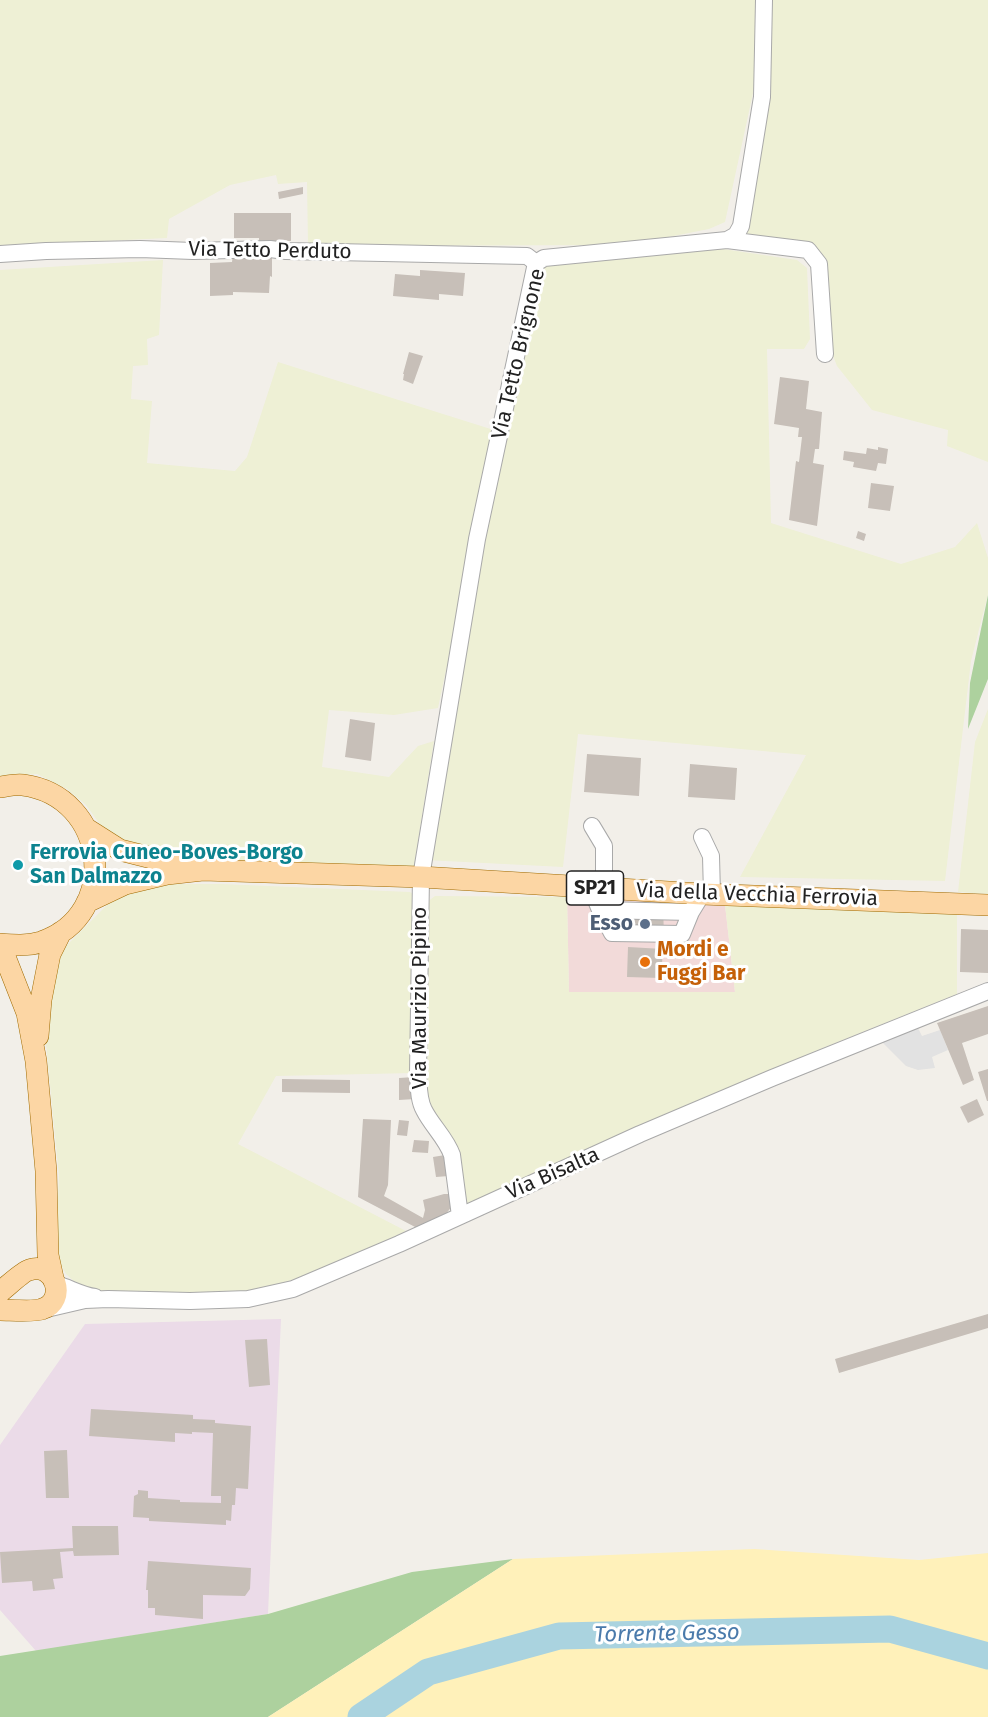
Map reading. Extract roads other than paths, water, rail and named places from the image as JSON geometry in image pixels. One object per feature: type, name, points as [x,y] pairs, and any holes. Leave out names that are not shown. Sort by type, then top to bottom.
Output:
[{"type":"main road","points":[[0,787],[22,785],[48,792],[71,807],[87,829],[95,853],[95,878],[87,902],[76,918],[61,932],[42,941],[21,946],[0,944],[27,1013],[36,1060],[46,1171],[48,1255],[55,1281],[56,1297],[48,1307],[35,1310],[18,1301],[13,1282],[38,1249],[47,1221]]},
{"type":"main road","name":"Via della Vecchia Ferrovia","points":[[87,829],[120,850],[203,870]]},
{"type":"main road","name":"Via della Vecchia Ferrovia","points":[[87,902],[125,884],[167,874],[203,870],[421,877],[707,894],[988,905]]},
{"type":"main road","points":[[36,1060],[41,1000],[50,954],[61,932]]},
{"type":"main road","name":"Via Bisalta","points":[[13,1282],[27,1270],[34,1268],[42,1269],[55,1281]]},
{"type":"main road","name":"Via Bisalta","points":[[0,1310],[35,1310]]},
{"type":"lane","points":[[727,240],[736,235],[741,226],[762,97],[764,0]]},
{"type":"lane","name":"Via Tetto Brignone","points":[[421,877],[477,539],[536,263],[544,258],[727,240],[808,250],[819,264],[825,354]]},
{"type":"lane","name":"Via Tetto Perduto","points":[[0,254],[140,249],[193,251],[270,249],[527,256],[536,263]]},
{"type":"lane","points":[[592,826],[604,846],[598,888],[600,910],[612,933],[682,934],[691,912],[707,894],[711,856],[702,837]]},
{"type":"lane","name":"Via Maurizio Pipino","points":[[421,877],[418,1073],[421,1102],[425,1112],[449,1146],[460,1216]]},
{"type":"lane","points":[[600,910],[691,912]]},
{"type":"lane","name":"Via Bisalta","points":[[35,1310],[85,1300],[248,1299],[293,1289],[399,1244],[662,1125],[988,991]]},
{"type":"lane","name":"Via Bisalta","points":[[55,1281],[82,1295],[108,1299]]},
{"type":"waterway","name":"Torrente Gesso","points":[[361,1717],[428,1672],[559,1636],[890,1629],[988,1656]]},
{"type":"place","name":"Ferrovia Cuneo-Boves-Borgo San Dalmazzo","points":[[18,865]]},
{"type":"place","name":"Esso","points":[[645,924]]},
{"type":"place","name":"Mordi e Fuggi Bar","points":[[645,962]]}]
